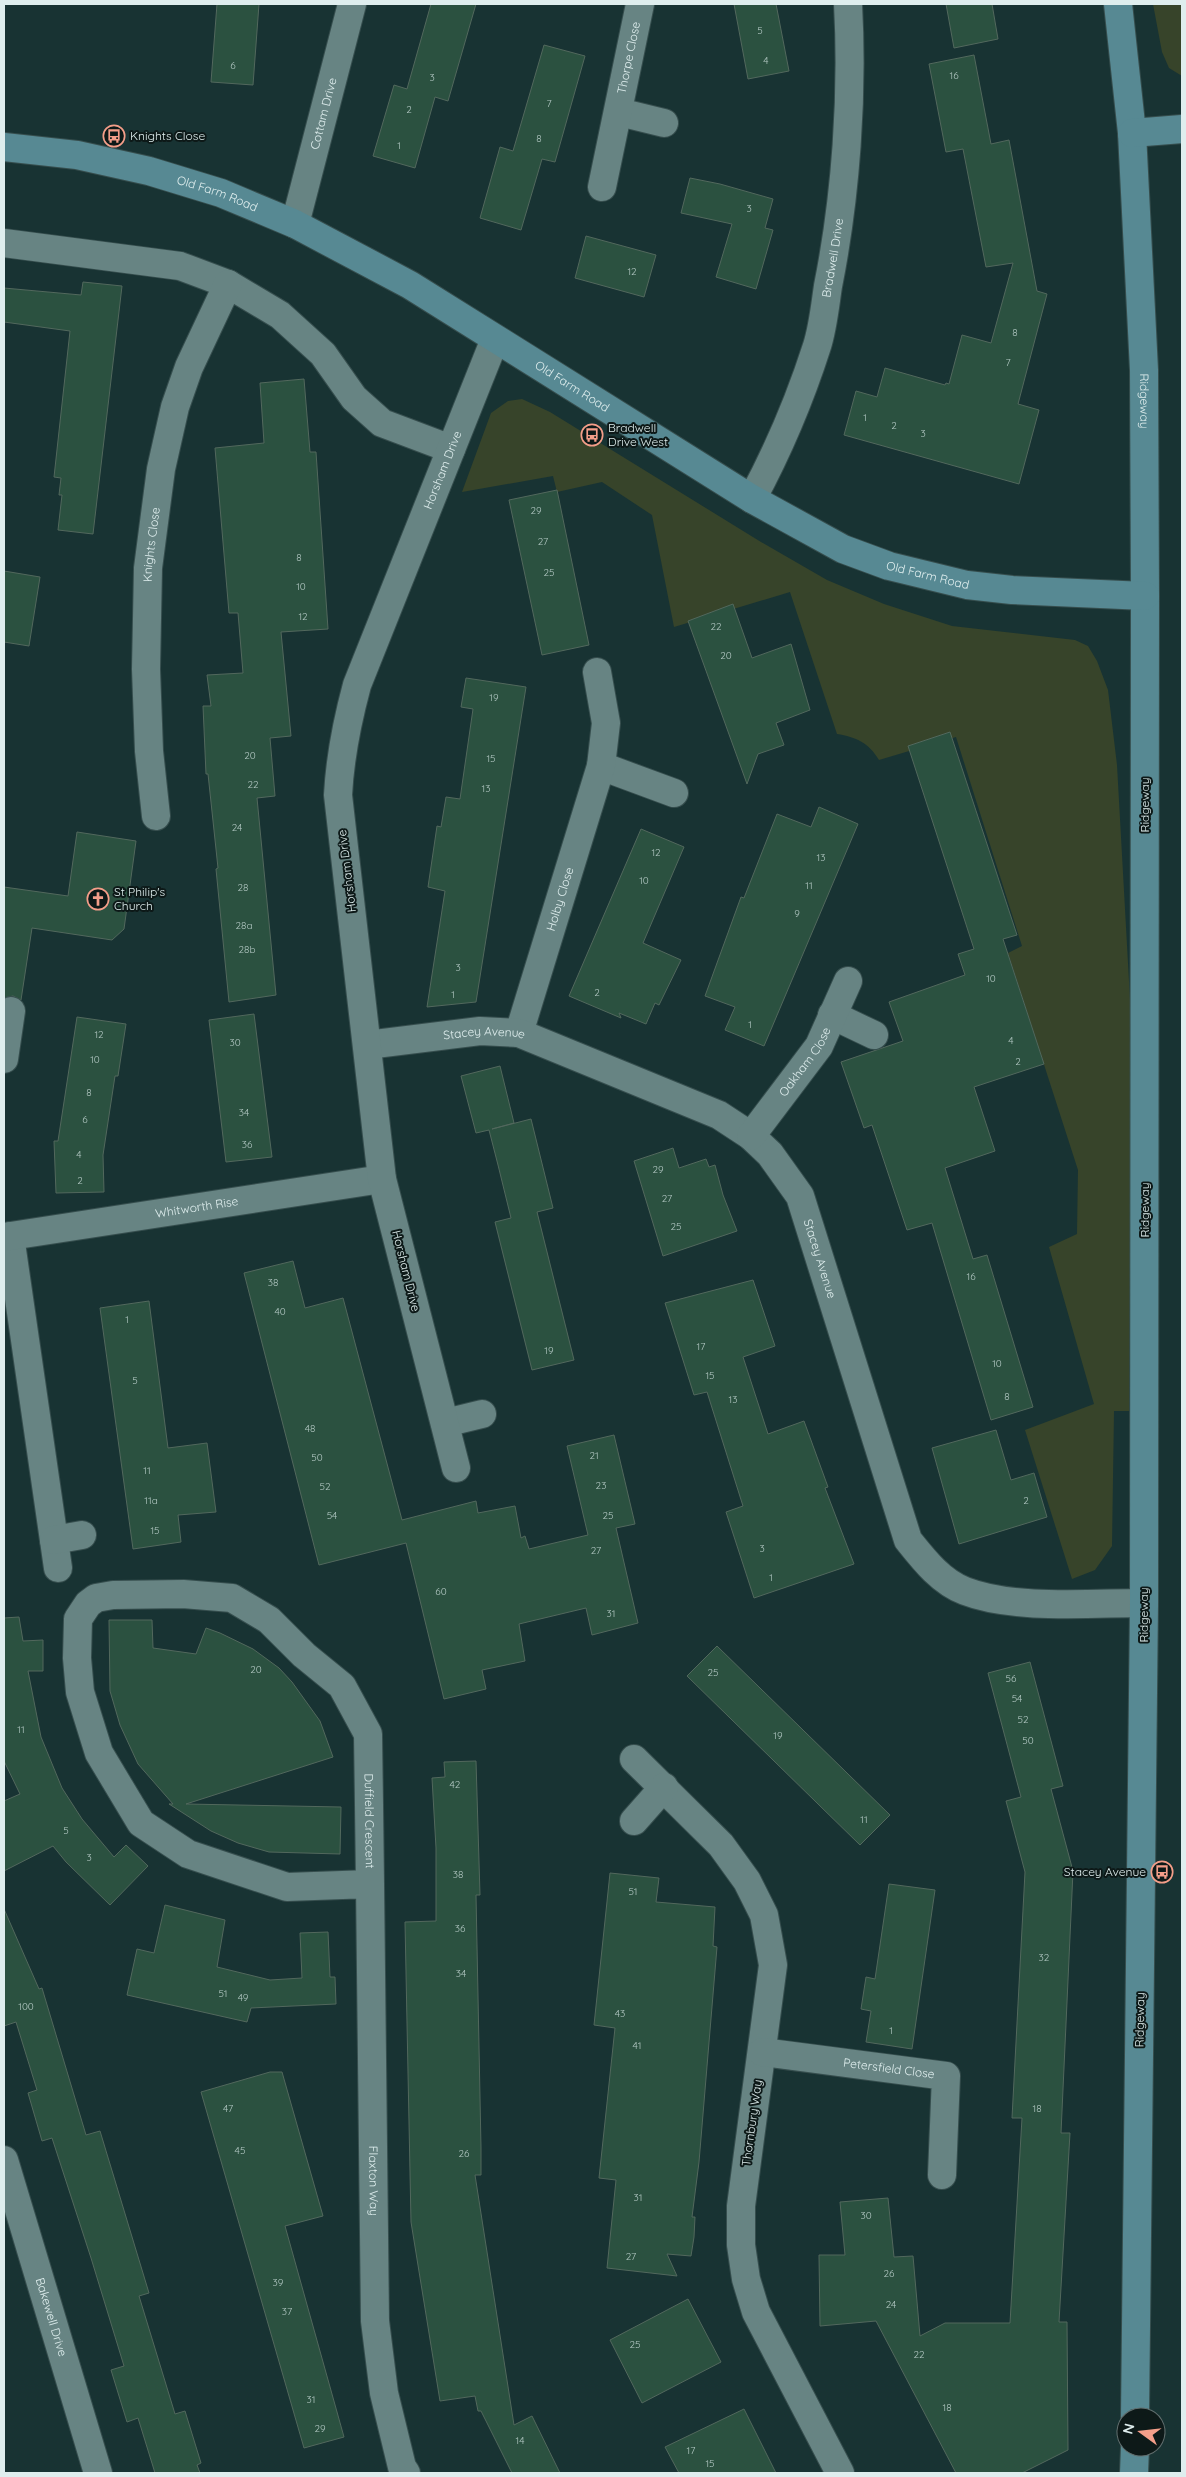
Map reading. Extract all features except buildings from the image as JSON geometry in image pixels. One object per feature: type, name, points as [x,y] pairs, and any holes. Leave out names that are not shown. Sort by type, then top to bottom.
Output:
[{"type":"street","name":"Cottam Drive","points":[[295,224],[352,4]]},
{"type":"street","name":"Thorpe Close","points":[[602,187],[640,4]]},
{"type":"street","name":"Bradwell Drive","points":[[752,498],[773,459],[793,414],[818,344],[835,250],[845,157],[849,74],[848,4]]},
{"type":"street","name":"Ridgeway","points":[[1118,4],[1132,133],[1144,370],[1146,596],[1144,1603],[1135,2407]]},
{"type":"street","name":"Thorpe Close","points":[[619,112],[664,123]]},
{"type":"street","points":[[1132,133],[1182,129]]},
{"type":"street","name":"Old Farm Road","points":[[4,147],[77,155],[149,171],[221,193],[295,224],[410,284],[495,340],[752,498],[843,549],[927,576],[967,584],[1012,590],[1146,596]]},
{"type":"street","points":[[4,243],[180,266],[228,284],[280,315],[309,341],[323,354],[354,398],[382,423],[451,449]]},
{"type":"street","name":"Knights Close","points":[[156,816],[149,750],[146,668],[148,568],[161,469],[175,407],[189,367],[228,284]]},
{"type":"street","name":"Horsham Drive","points":[[456,1468],[382,1179],[338,795],[340,762],[347,723],[357,685],[495,340]]},
{"type":"street","name":"Holby Close","points":[[519,1033],[601,766],[606,723],[597,672]]},
{"type":"street","points":[[601,766],[674,793]]},
{"type":"street","name":"Oakham Close","points":[[751,1136],[819,1046],[848,980]]},
{"type":"street","points":[[4,1059],[10,1011]]},
{"type":"street","points":[[832,1015],[874,1034]]},
{"type":"street","name":"Stacey Avenue","points":[[367,1045],[480,1031],[519,1033],[720,1115],[751,1136],[775,1160],[800,1196],[908,1540],[932,1570],[964,1591],[1002,1600],[1144,1603]]},
{"type":"street","name":"Whitworth Rise","points":[[58,1568],[7,1237],[382,1179]]},
{"type":"street","points":[[445,1423],[482,1414]]},
{"type":"street","points":[[54,1540],[82,1535]]},
{"type":"street","name":"Duffield Crescent","points":[[183,1594],[232,1598],[269,1620],[304,1655],[342,1686],[368,1734],[370,1884],[287,1887],[188,1854],[141,1823],[99,1753],[80,1692],[76,1658],[78,1619],[88,1604],[96,1598],[113,1595],[183,1594]]},
{"type":"street","name":"Thornbury Way","points":[[634,1759],[721,1844],[747,1880],[764,1914],[773,1964],[742,2206],[741,2245],[746,2279],[756,2312],[840,2473]]},
{"type":"street","points":[[634,1821],[664,1787]]},
{"type":"street","name":"Flaxton Way","points":[[370,1884],[375,2321],[384,2393],[398,2471]]},
{"type":"street","name":"Petersfield Close","points":[[762,2052],[946,2076],[942,2175]]},
{"type":"street","name":"Bakewell Drive","points":[[4,2160],[98,2473]]},
{"type":"street","points":[[1134,2473],[1135,2457]]},
{"type":"green space","points":[[1153,4],[1182,4],[1182,76],[1169,68],[1162,52]]},
{"type":"green space","points":[[522,399],[550,412],[761,542],[827,580],[884,604],[952,626],[1075,640],[1088,646],[1097,661],[1108,690],[1117,765],[1132,1035],[1129,1411],[1114,1411],[1112,1546],[1095,1570],[1072,1579],[1025,1430],[1094,1404],[1049,1247],[1077,1234],[1078,1170],[1008,953],[1022,946],[956,737],[879,760],[866,745],[850,737],[837,734],[790,592],[674,627],[652,515],[602,482],[557,492],[553,476],[462,492],[491,413],[508,401]]},
{"type":"place","name":"Knights Close","points":[[114,136]]},
{"type":"place","name":"Bradwell Drive West","points":[[592,435]]},
{"type":"place","name":"St Philip's Church","points":[[98,899]]},
{"type":"place","name":"Stacey Avenue","points":[[1162,1872]]}]
